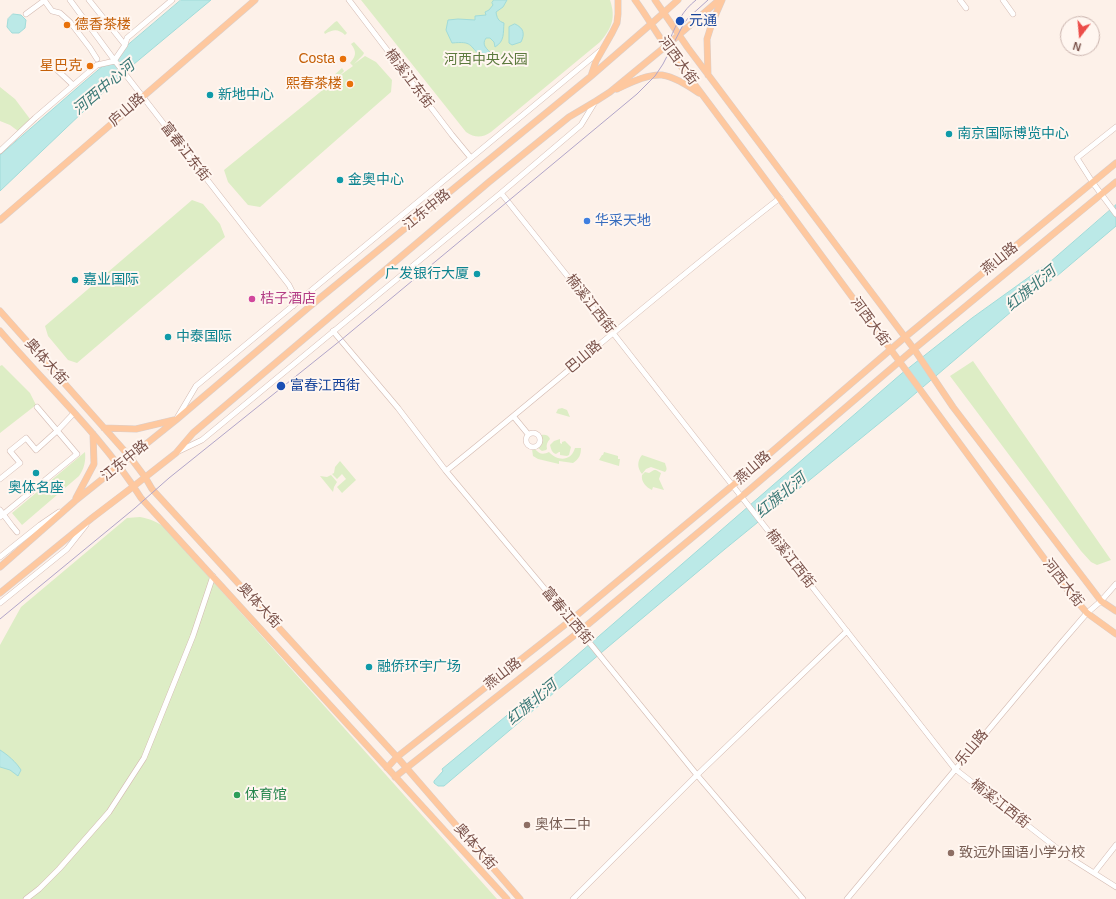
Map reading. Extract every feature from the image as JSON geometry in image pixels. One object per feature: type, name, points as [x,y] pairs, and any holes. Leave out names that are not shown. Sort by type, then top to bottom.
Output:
[{"type":"main road","name":"庐山路","points":[[0,220],[255,0]]},
{"type":"main road","points":[[590,77],[596,61],[617,23],[618,0]]},
{"type":"main road","name":"河西大街","points":[[635,0],[666,46],[780,198],[1069,592],[1087,614],[1116,634]]},
{"type":"main road","name":"河西大街","points":[[654,0],[678,35],[914,349],[953,407],[1101,601],[1116,611]]},
{"type":"main road","name":"江东中路","points":[[0,567],[75,501],[176,420],[309,307],[590,77],[678,0]]},
{"type":"main road","points":[[708,75],[707,39],[721,0]]},
{"type":"main road","name":"江东中路","points":[[0,592],[176,453],[193,433],[489,182],[569,117],[610,92],[721,0]]},
{"type":"main road","points":[[610,92],[649,76],[662,76],[686,85],[703,96]]},
{"type":"main road","name":"燕山路","points":[[387,768],[397,757],[571,620],[905,337],[1116,164]]},
{"type":"main road","name":"燕山路","points":[[395,777],[580,631],[741,497],[899,361],[1116,182]]},
{"type":"main road","name":"奥体大街","points":[[0,311],[130,457],[152,489],[397,757],[520,899]]},
{"type":"main road","name":"奥体大街","points":[[0,330],[119,465],[141,498],[507,899]]},
{"type":"main road","points":[[104,428],[136,429],[176,420]]},
{"type":"main road","points":[[75,501],[94,464],[92,434]]},
{"type":"street","points":[[26,14],[45,0],[52,11],[60,14],[70,22],[97,59]]},
{"type":"street","name":"富春江东街","points":[[70,0],[110,56],[289,285],[295,296],[293,306]]},
{"type":"street","points":[[88,0],[125,45]]},
{"type":"street","points":[[0,151],[97,65],[115,61],[125,45],[127,38],[172,0]]},
{"type":"street","name":"楠溪江东街","points":[[349,0],[471,158]]},
{"type":"street","points":[[960,0],[966,8]]},
{"type":"street","points":[[1003,0],[1013,14]]},
{"type":"street","name":"江东中路","points":[[176,420],[196,386],[603,49]]},
{"type":"street","points":[[53,66],[73,86]]},
{"type":"street","name":"江东中路","points":[[176,453],[202,440],[501,193],[581,125],[596,101]]},
{"type":"street","points":[[1116,127],[1077,158],[1116,214]]},
{"type":"street","name":"楠溪江西街","points":[[501,193],[613,333],[955,769],[1067,856],[1116,887]]},
{"type":"street","name":"巴山路","points":[[446,471],[699,261],[780,198]]},
{"type":"street","name":"富春江西街","points":[[333,331],[398,408],[446,471],[571,620],[697,775],[803,899]]},
{"type":"street","points":[[17,532],[1,514],[77,454],[37,407]]},
{"type":"street","points":[[0,479],[20,463],[10,451],[26,438],[36,450],[74,413]]},
{"type":"street","points":[[514,416],[528,434]]},
{"type":"street","name":"江东中路","points":[[0,557],[40,525],[75,501]]},
{"type":"street","name":"江东中路","points":[[0,603],[67,549],[92,518]]},
{"type":"street","points":[[26,899],[39,889],[59,869],[109,812],[144,758],[193,636],[213,576]]},
{"type":"street","name":"乐山路","points":[[847,899],[1087,614],[1116,584]]},
{"type":"street","points":[[573,899],[697,775],[847,631]]},
{"type":"street","points":[[1094,874],[1116,845]]},
{"type":"green space","name":"河西中央公园","points":[[361,0],[610,0],[613,18],[610,27],[600,42],[491,132],[478,136],[466,132]]},
{"type":"green space","points":[[337,21],[347,33],[345,35],[336,30],[325,34],[324,32]]},
{"type":"green space","points":[[354,42],[364,53],[354,64],[365,56],[376,62],[392,80],[391,92],[260,207],[248,205],[228,182],[224,170],[335,80],[332,77],[342,68],[344,71],[339,76],[353,66],[350,63],[355,54],[351,44]]},
{"type":"green space","points":[[0,87],[15,99],[30,119],[18,131],[10,125],[0,121]]},
{"type":"green space","points":[[192,200],[203,204],[220,224],[225,237],[77,363],[68,360],[48,336],[45,326]]},
{"type":"green space","points":[[973,361],[1111,560],[1097,565],[1091,562],[1081,551],[950,376]]},
{"type":"green space","points":[[2,365],[30,393],[36,405],[0,433],[0,366]]},
{"type":"green space","points":[[562,408],[567,410],[570,417],[556,413],[558,409]]},
{"type":"green space","points":[[541,435],[547,435],[550,439],[547,444],[547,449],[542,451],[538,448],[540,447],[542,441]]},
{"type":"green space","points":[[560,439],[560,443],[562,444],[562,442],[565,441],[571,447],[569,455],[567,456],[560,455],[560,452],[556,454],[551,449],[550,445],[554,441]]},
{"type":"green space","points":[[575,448],[581,448],[580,455],[577,460],[573,463],[559,461],[559,464],[538,459],[533,456],[532,449],[535,449],[541,454],[549,452],[556,457],[564,459],[573,453]]},
{"type":"green space","points":[[85,452],[84,465],[79,476],[22,525],[12,513]]},
{"type":"green space","points":[[604,452],[618,456],[618,459],[620,459],[619,466],[599,460]]},
{"type":"green space","points":[[642,455],[665,463],[666,471],[665,472],[651,467],[646,469],[642,474],[638,464]]},
{"type":"green space","points":[[340,461],[356,480],[342,493],[337,487],[346,479],[342,474],[337,479],[332,474]]},
{"type":"green space","points":[[654,470],[661,473],[659,479],[664,490],[653,487],[652,490],[643,482],[642,475],[645,472],[649,473]]},
{"type":"green space","points":[[331,475],[337,482],[333,492],[320,476],[327,477]]},
{"type":"green space","points":[[140,517],[154,521],[166,529],[497,899],[0,899],[0,645],[21,607],[127,518]]},
{"type":"water","name":"河西中心河","points":[[181,0],[211,0],[128,69],[0,191],[0,155]]},
{"type":"water","points":[[494,0],[507,0],[503,7],[496,12],[498,19],[504,23],[502,39],[495,47],[494,42],[490,38],[486,38],[484,43],[485,47],[492,54],[482,57],[467,43],[452,43],[446,30],[448,20],[475,20],[475,16],[486,15],[485,12],[493,5],[492,3]]},
{"type":"water","points":[[13,14],[21,15],[26,20],[25,28],[19,33],[12,33],[7,27],[8,19]]},
{"type":"water","points":[[515,24],[522,29],[523,36],[521,42],[512,45],[509,43],[509,27]]},
{"type":"water","name":"红旗北河","points":[[1116,205],[1116,226],[1057,276],[1032,294],[903,404],[725,549],[444,786],[438,786],[434,783],[443,771],[442,769],[523,702],[901,374],[972,318],[1050,262]]},
{"type":"water","points":[[0,750],[12,759],[19,767],[21,770],[18,776],[10,770],[0,767]]},
{"type":"tram line","points":[[670,39],[683,13],[696,0]]},
{"type":"tram line","points":[[0,619],[135,508],[169,478],[341,340],[637,94],[655,76],[688,18],[708,0]]},
{"type":"place","name":"元通","points":[[680,21]]},
{"type":"place","name":"德香茶楼","points":[[67,25]]},
{"type":"place","name":"Costa","points":[[343,59]]},
{"type":"place","name":"星巴克","points":[[90,66]]},
{"type":"place","name":"熙春茶楼","points":[[350,84]]},
{"type":"place","name":"新地中心","points":[[210,95]]},
{"type":"place","name":"南京国际博览中心","points":[[949,134]]},
{"type":"place","name":"金奥中心","points":[[340,180]]},
{"type":"place","name":"华采天地","points":[[587,221]]},
{"type":"place","name":"广发银行大厦","points":[[477,274]]},
{"type":"place","name":"嘉业国际","points":[[75,280]]},
{"type":"place","name":"桔子酒店","points":[[252,299]]},
{"type":"place","name":"中泰国际","points":[[168,337]]},
{"type":"place","name":"富春江西街","points":[[281,386]]},
{"type":"place","name":"奥体名座","points":[[36,473]]},
{"type":"place","name":"融侨环宇广场","points":[[369,667]]},
{"type":"place","name":"体育馆","points":[[237,795]]},
{"type":"place","name":"奥体二中","points":[[527,825]]},
{"type":"place","name":"致远外国语小学分校","points":[[951,853]]}]
